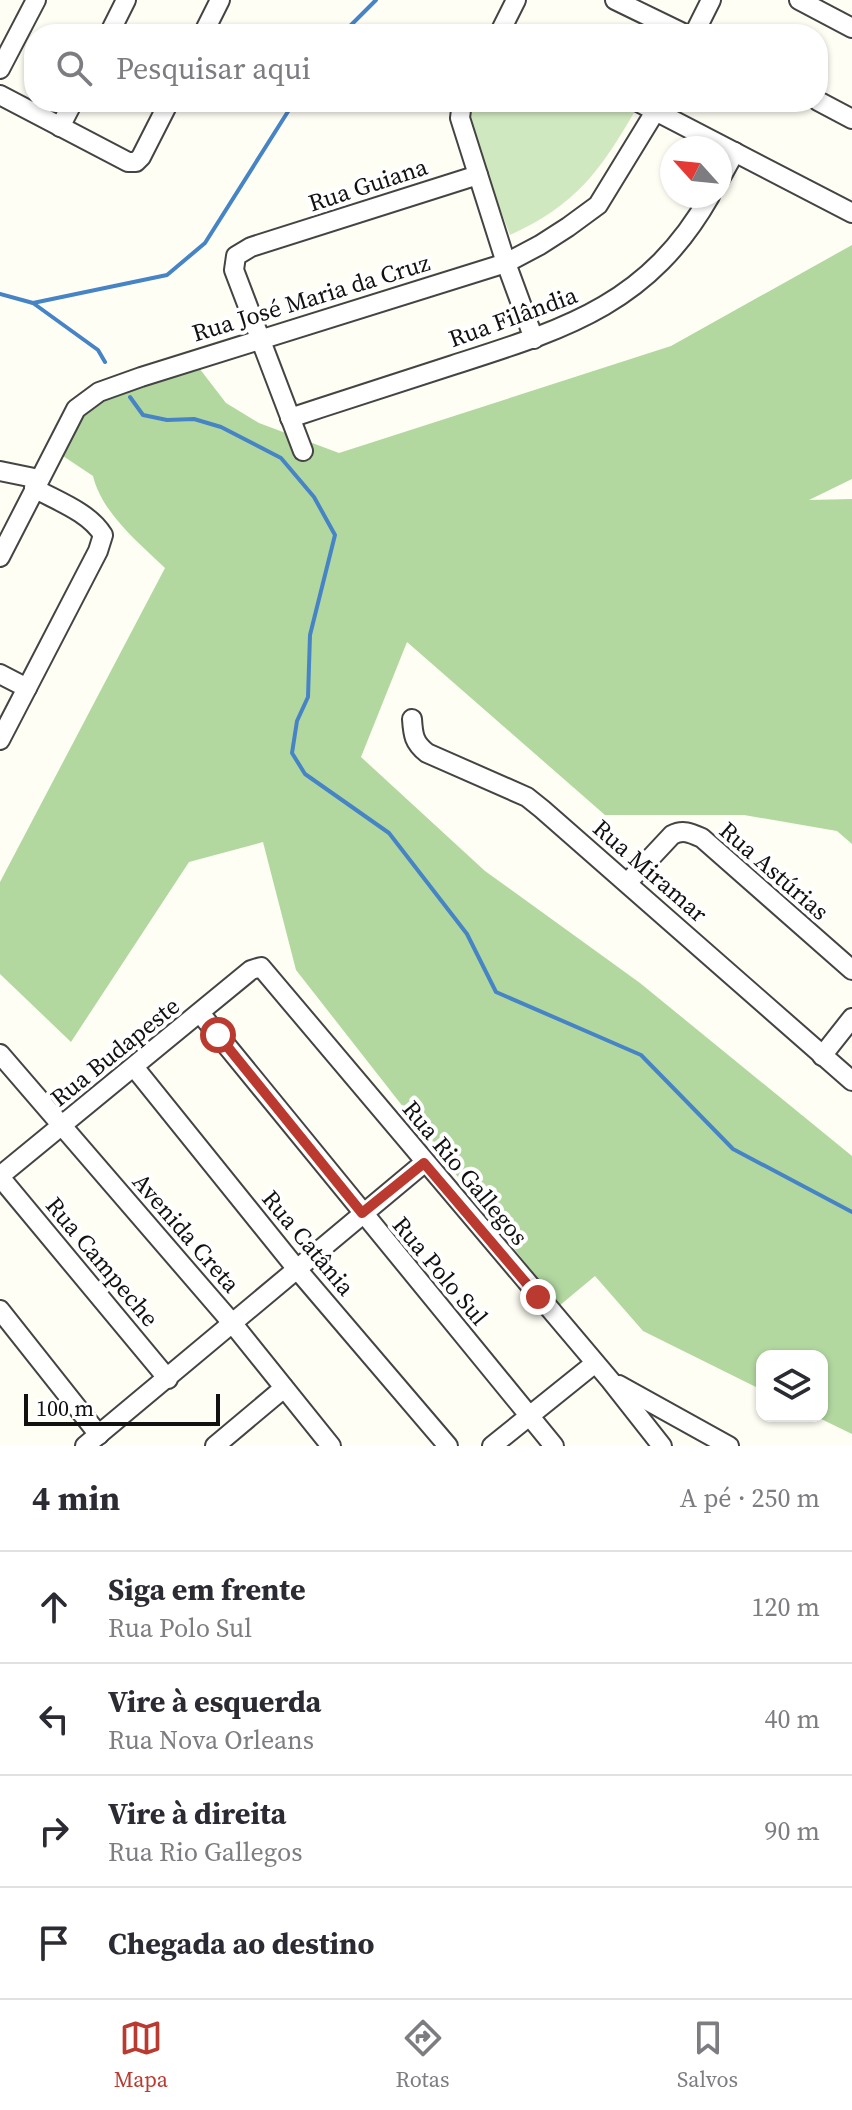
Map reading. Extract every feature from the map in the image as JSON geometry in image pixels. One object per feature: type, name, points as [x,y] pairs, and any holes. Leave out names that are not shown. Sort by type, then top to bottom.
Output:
[{"type":"street","points":[[0,69],[36,0]]},
{"type":"street","points":[[114,24],[126,0]]},
{"type":"street","points":[[208,24],[220,0]]},
{"type":"street","points":[[505,24],[516,0]]},
{"type":"street","points":[[615,0],[664,24]]},
{"type":"street","points":[[699,24],[711,0]]},
{"type":"street","points":[[799,0],[852,28]]},
{"type":"street","points":[[0,95],[24,108]]},
{"type":"street","points":[[828,106],[852,119]]},
{"type":"street","points":[[32,112],[128,162],[136,162],[141,157],[164,112]]},
{"type":"street","points":[[60,127],[68,112]]},
{"type":"street","points":[[461,112],[460,118],[506,263],[534,339]]},
{"type":"street","name":"Rua José Maria da Cruz","points":[[0,557],[68,419],[86,400],[112,386],[258,338],[506,263],[568,227],[598,205],[655,112]]},
{"type":"street","points":[[667,112],[852,213]]},
{"type":"street","points":[[732,157],[735,152]]},
{"type":"street","name":"Rua Guiana","points":[[258,338],[233,261],[241,252],[478,175]]},
{"type":"street","name":"Rua Filândia","points":[[290,418],[534,339],[581,320],[639,283],[676,245],[702,208]]},
{"type":"street","points":[[258,338],[303,451]]},
{"type":"street","points":[[0,471],[36,484],[97,526],[103,535],[98,551],[0,740]]},
{"type":"street","points":[[0,674],[27,688]]},
{"type":"street","name":"Rua Miramar","points":[[412,719],[418,747],[527,797],[628,882],[852,1081]]},
{"type":"street","name":"Rua Astúrias","points":[[628,882],[672,835],[679,831],[688,832],[702,838],[852,970]]},
{"type":"street","name":"Rua Budapeste","points":[[0,1176],[251,970],[261,967]]},
{"type":"street","name":"Rua Rio Gallegos","points":[[261,967],[610,1380],[662,1446]]},
{"type":"street","name":"Rua Polo Sul","points":[[200,1013],[554,1446]]},
{"type":"street","points":[[822,1056],[852,1018]]},
{"type":"street","name":"Avenida Creta","points":[[0,1054],[233,1324],[331,1446]]},
{"type":"street","name":"Rua Catânia","points":[[134,1067],[296,1268],[448,1446]]},
{"type":"street","points":[[0,1310],[92,1440],[424,1163]]},
{"type":"street","name":"Rua Campeche","points":[[0,1176],[168,1379]]},
{"type":"street","points":[[492,1446],[594,1364]]},
{"type":"street","points":[[610,1380],[729,1446]]},
{"type":"street","points":[[219,1445],[284,1388]]},
{"type":"green space","points":[[469,112],[634,112],[585,184],[553,211],[510,235]]},
{"type":"green space","points":[[852,245],[852,479],[809,500],[852,499],[852,844],[837,831],[744,815],[605,815],[407,642],[361,757],[485,871],[640,983],[852,1156],[852,1434],[827,1422],[828,1350],[756,1350],[756,1387],[643,1331],[595,1276],[559,1306],[296,970],[263,842],[189,862],[71,1042],[0,974],[0,882],[165,568],[113,515],[93,476],[60,454],[64,439],[91,403],[196,364],[226,403],[259,423],[339,453],[671,346]]},
{"type":"waterway","points":[[352,24],[376,0]]},
{"type":"waterway","points":[[33,303],[167,275],[205,243],[288,112]]},
{"type":"waterway","points":[[0,294],[33,303],[98,350],[105,362]]},
{"type":"waterway","points":[[130,397],[143,415],[167,420],[194,419],[221,427],[281,458],[314,497],[335,535],[310,635],[308,697],[297,721],[292,753],[305,774],[389,833],[467,934],[496,992],[641,1055],[733,1149],[852,1212]]},
{"type":"route","points":[[218,1035],[362,1213],[424,1163],[538,1297]]}]
